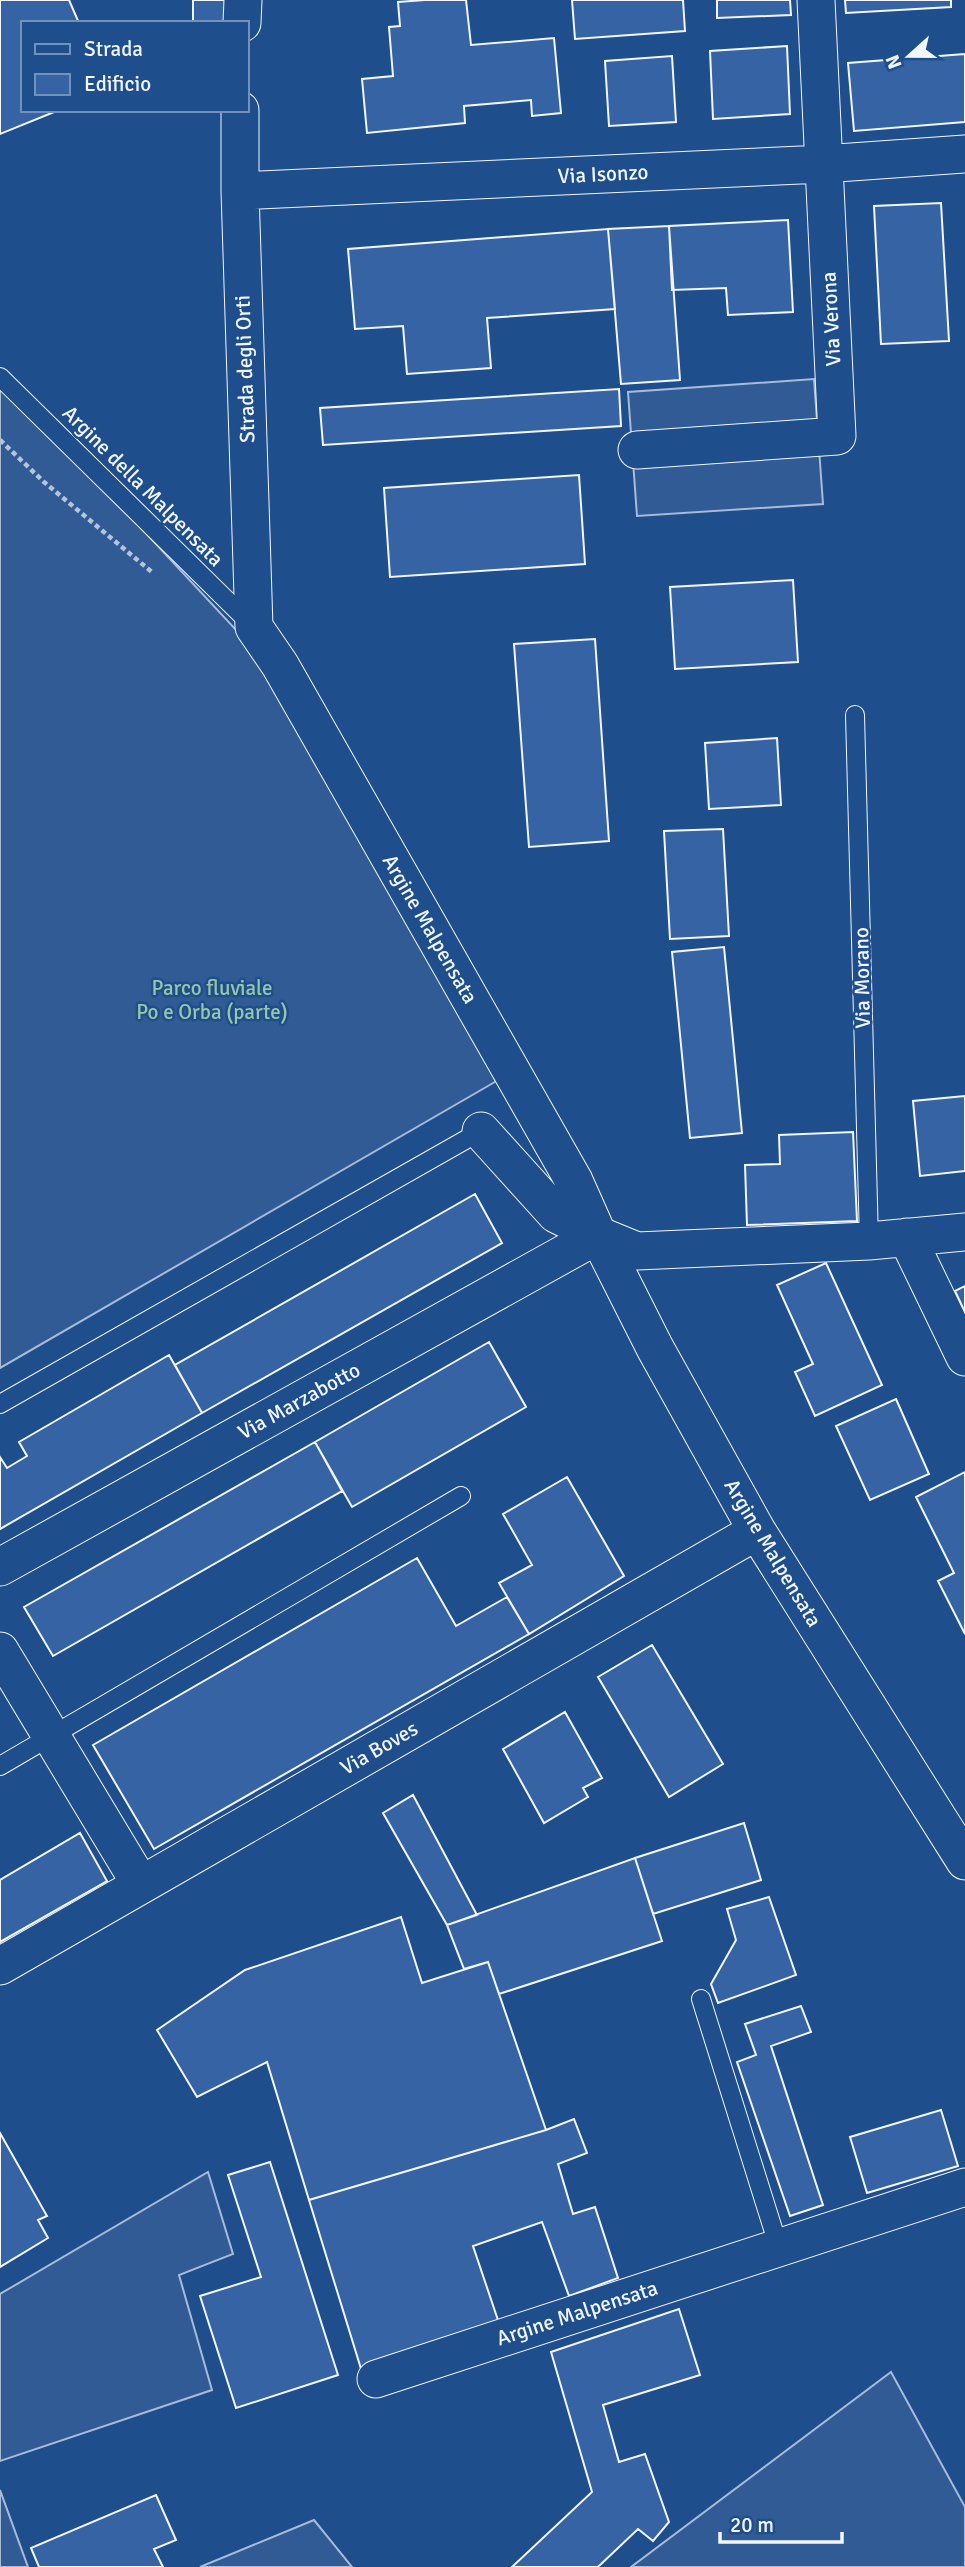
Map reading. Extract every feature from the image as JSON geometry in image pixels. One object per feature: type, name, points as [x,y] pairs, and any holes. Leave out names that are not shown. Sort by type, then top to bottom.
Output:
[{"type":"street","points":[[242,21],[243,0]]},
{"type":"street","name":"Via Verona","points":[[637,450],[837,436],[816,0]]},
{"type":"street","name":"Strada degli Orti","points":[[240,112],[240,191],[254,627]]},
{"type":"street","name":"Via Isonzo","points":[[240,191],[823,164],[965,153]]},
{"type":"street","name":"Argine Malpensata","points":[[254,627],[280,665],[567,1169],[655,1348],[757,1531],[965,1861]]},
{"type":"street","points":[[481,1131],[556,1214],[598,1236],[637,1251],[869,1241],[965,1232]]},
{"type":"street","name":"Via Marzabotto","points":[[0,1567],[598,1236]]},
{"type":"street","points":[[906,1237],[965,1357]]},
{"type":"street","name":"Via Boves","points":[[0,1966],[757,1531]]},
{"type":"street","points":[[0,1651],[141,1885]]},
{"type":"street","name":"Argine Malpensata","points":[[376,2379],[965,2187]]},
{"type":"lane","name":"Argine della Malpensata","points":[[0,377],[254,627]]},
{"type":"lane","name":"Via Morano","points":[[855,715],[869,1241]]},
{"type":"lane","points":[[0,1404],[481,1131]]},
{"type":"lane","points":[[0,1766],[461,1496]]},
{"type":"lane","points":[[701,1999],[779,2248]]},
{"type":"path","points":[[0,440],[44,482],[159,578]]},
{"type":"shaded area","name":"Parco fluviale Po e Orba (parte)","points":[[0,377],[253,648],[507,1075],[0,1368]]},
{"type":"shaded area","points":[[814,379],[823,504],[637,516],[628,392]]},
{"type":"shaded area","points":[[208,2172],[233,2254],[179,2275],[212,2390],[0,2461],[0,2294]]},
{"type":"shaded area","points":[[891,2372],[965,2507],[965,2567],[631,2567]]},
{"type":"shaded area","points":[[0,2490],[28,2567],[0,2567]]},
{"type":"shaded area","points":[[314,2520],[352,2567],[200,2567]]},
{"type":"building","points":[[0,0],[69,0],[78,21],[21,21],[21,112],[54,112],[0,134]]},
{"type":"building","points":[[193,0],[235,0],[235,21],[193,21]]},
{"type":"building","points":[[466,0],[471,45],[554,38],[561,113],[532,116],[531,100],[464,106],[465,123],[367,133],[362,79],[393,76],[389,27],[400,26],[398,2]]},
{"type":"building","points":[[572,0],[683,0],[685,31],[575,39]]},
{"type":"building","points":[[717,0],[790,0],[791,15],[717,18]]},
{"type":"building","points":[[845,0],[951,0],[951,7],[846,13]]},
{"type":"building","points":[[787,46],[790,114],[713,119],[710,51]]},
{"type":"building","points":[[965,54],[965,122],[854,131],[848,63]]},
{"type":"building","points":[[672,56],[676,122],[609,126],[605,61]]},
{"type":"building","points":[[941,203],[949,341],[881,344],[874,206]]},
{"type":"building","points":[[788,220],[793,312],[728,315],[726,288],[672,290],[669,226]]},
{"type":"building","points":[[669,226],[680,380],[621,384],[608,229]]},
{"type":"building","points":[[608,229],[615,309],[487,318],[491,368],[407,374],[403,326],[355,329],[348,249]]},
{"type":"building","points":[[619,389],[621,426],[323,445],[320,408]]},
{"type":"building","points":[[579,475],[585,564],[390,577],[384,488]]},
{"type":"building","points":[[793,580],[798,662],[675,669],[670,587]]},
{"type":"building","points":[[595,639],[609,841],[529,847],[514,644]]},
{"type":"building","points":[[777,738],[781,805],[709,809],[705,743]]},
{"type":"building","points":[[723,829],[729,936],[670,939],[664,831]]},
{"type":"building","points":[[724,947],[742,1133],[690,1138],[672,952]]},
{"type":"building","points":[[965,1096],[965,1171],[920,1176],[913,1101]]},
{"type":"building","points":[[853,1132],[857,1221],[747,1225],[745,1165],[780,1164],[779,1135]]},
{"type":"building","points":[[475,1194],[502,1243],[202,1413],[175,1365]]},
{"type":"building","points":[[826,1263],[882,1385],[815,1416],[795,1372],[813,1364],[777,1285]]},
{"type":"building","points":[[965,1286],[965,1312],[955,1291]]},
{"type":"building","points":[[489,1342],[526,1407],[352,1507],[315,1442]]},
{"type":"building","points":[[169,1355],[202,1413],[0,1529],[0,1457],[7,1468],[27,1456],[19,1442]]},
{"type":"building","points":[[896,1399],[929,1474],[870,1500],[836,1426]]},
{"type":"building","points":[[315,1442],[342,1491],[53,1656],[24,1607]]},
{"type":"building","points":[[965,1472],[965,1634],[938,1581],[954,1573],[916,1497]]},
{"type":"building","points":[[567,1477],[624,1576],[529,1634],[499,1583],[532,1565],[503,1514]]},
{"type":"building","points":[[417,1558],[456,1626],[507,1597],[529,1634],[154,1849],[93,1745]]},
{"type":"building","points":[[652,1645],[723,1764],[669,1797],[598,1677]]},
{"type":"building","points":[[565,1712],[602,1778],[583,1788],[588,1797],[544,1823],[503,1749]]},
{"type":"building","points":[[413,1795],[477,1915],[447,1925],[383,1813]]},
{"type":"building","points":[[744,1823],[761,1880],[653,1914],[635,1858]]},
{"type":"building","points":[[80,1833],[107,1881],[0,1942],[0,1880]]},
{"type":"building","points":[[635,1858],[662,1941],[499,1994],[488,1962],[464,1969],[447,1925]]},
{"type":"building","points":[[769,1897],[796,1975],[718,2003],[711,1984],[736,1940],[727,1909]]},
{"type":"building","points":[[401,1917],[422,1983],[488,1962],[546,2130],[309,2200],[267,2062],[197,2097],[157,2030],[245,1970]]},
{"type":"building","points":[[801,2006],[811,2032],[771,2046],[823,2205],[790,2216],[737,2062],[756,2055],[745,2024]]},
{"type":"building","points":[[941,2110],[958,2166],[867,2193],[850,2137]]},
{"type":"building","points":[[574,2119],[587,2153],[558,2164],[573,2214],[595,2207],[618,2278],[569,2296],[542,2222],[473,2246],[501,2329],[362,2372],[309,2200],[546,2130]]},
{"type":"building","points":[[0,2133],[47,2216],[38,2220],[48,2238],[0,2267]]},
{"type":"building","points":[[270,2162],[338,2375],[236,2408],[200,2296],[261,2277],[228,2175]]},
{"type":"building","points":[[679,2309],[700,2375],[603,2405],[619,2462],[645,2454],[669,2522],[653,2541],[638,2529],[598,2567],[512,2567],[592,2492],[551,2352]]},
{"type":"building","points":[[156,2495],[176,2540],[154,2549],[163,2567],[39,2567],[31,2548]]}]
